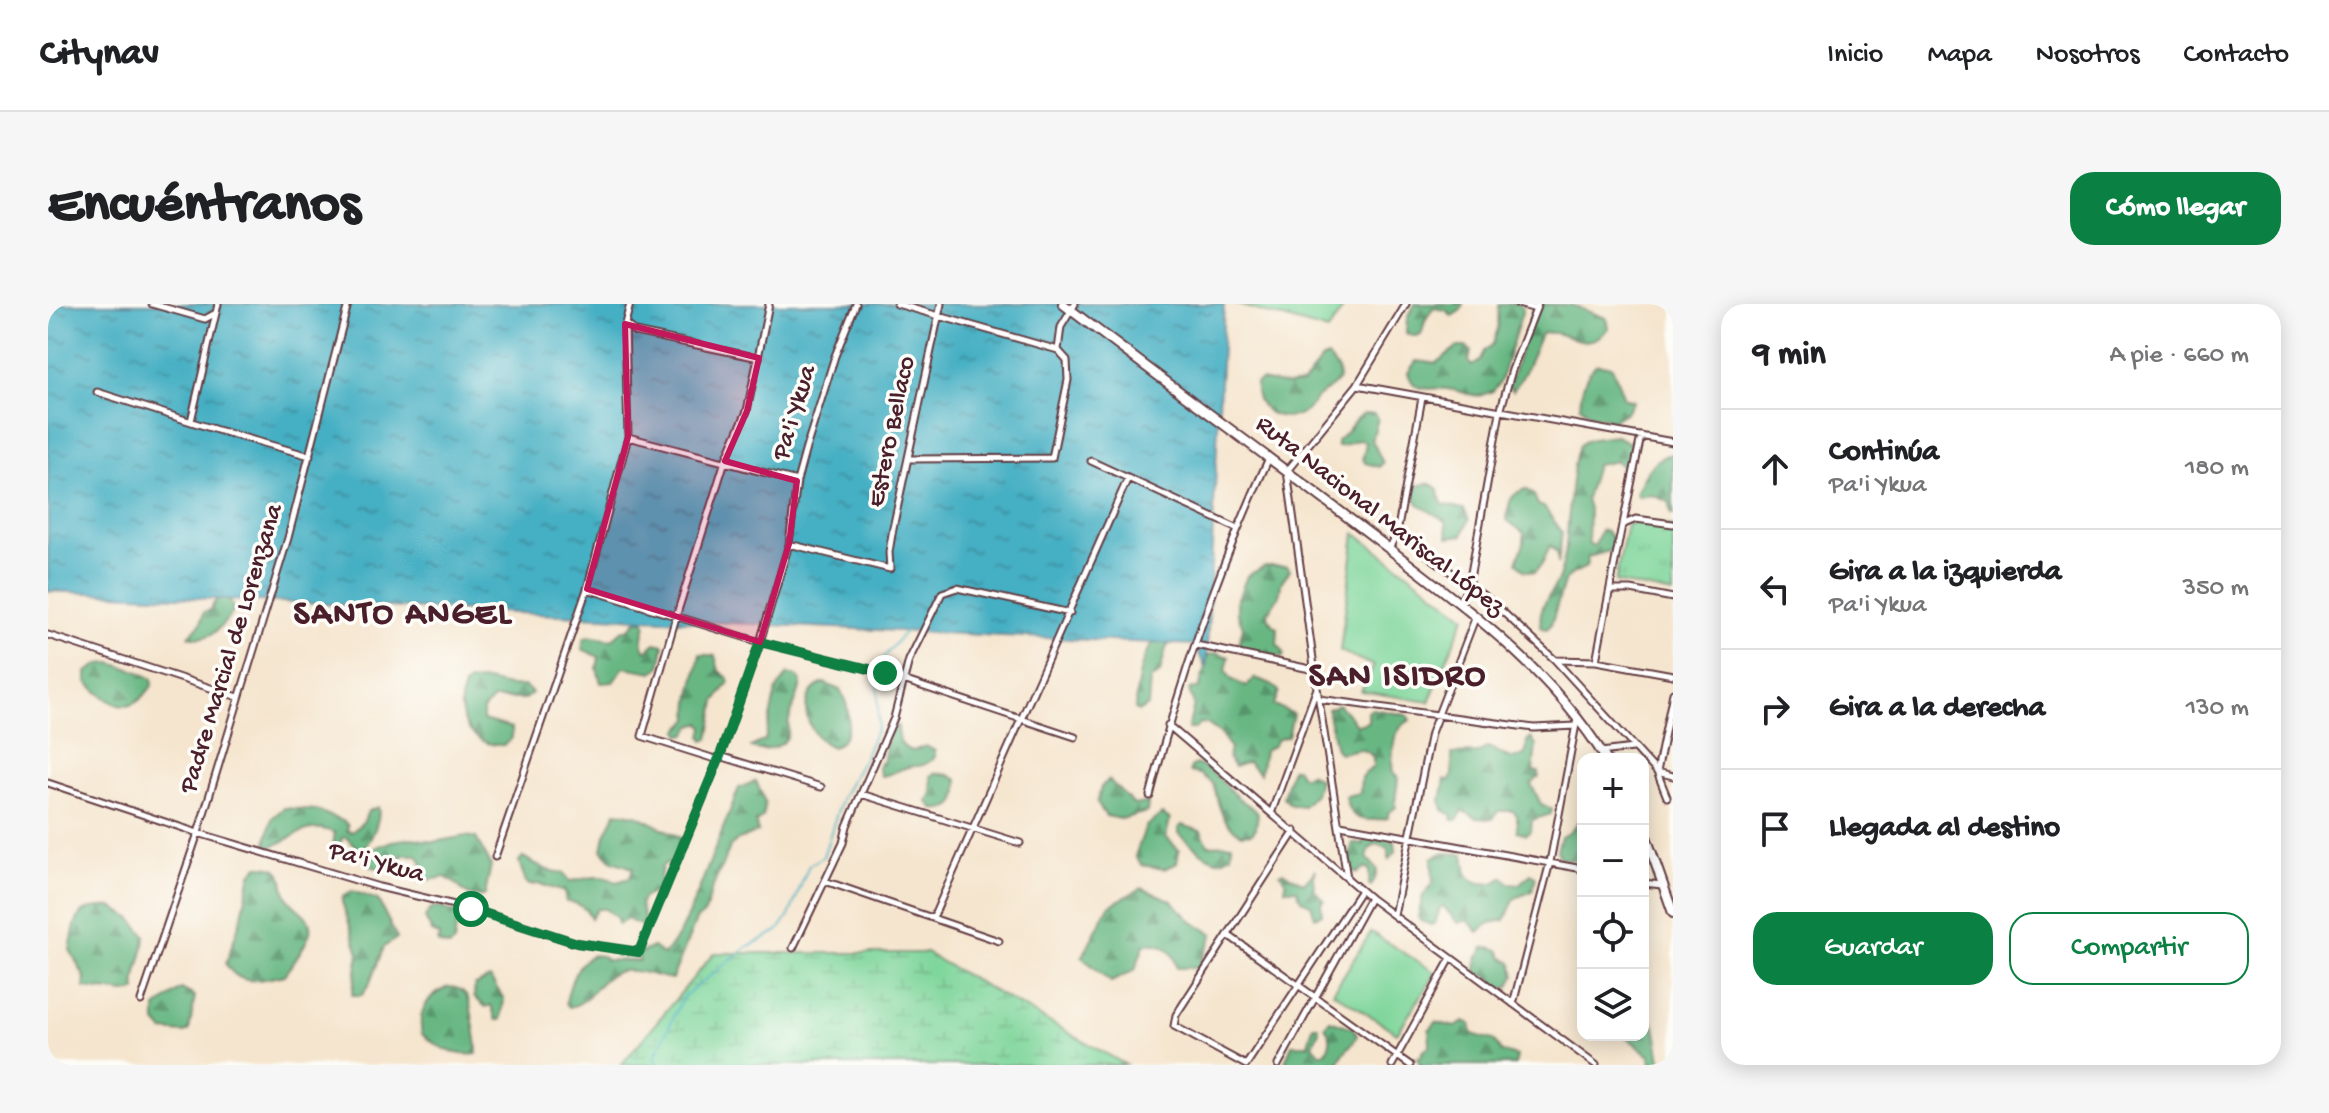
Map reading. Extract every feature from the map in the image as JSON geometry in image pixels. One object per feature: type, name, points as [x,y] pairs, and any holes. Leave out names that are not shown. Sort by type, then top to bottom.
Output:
[{"type":"highway","name":"Ruta Nacional Mariscal López","points":[[1069,306],[1476,616],[1536,670],[1602,753]]},
{"type":"highway","points":[[1649,844],[1673,913]]},
{"type":"street","points":[[152,304],[205,319],[216,313]]},
{"type":"street","points":[[191,421],[218,304]]},
{"type":"street","name":"Padre Marcial de Lorenzana","points":[[141,1001],[198,833],[288,538],[348,304]]},
{"type":"street","points":[[495,857],[587,589],[628,437],[625,324],[630,304]]},
{"type":"street","points":[[769,304],[747,411],[725,461],[642,736],[821,787]]},
{"type":"street","name":"Pa'i Ykua","points":[[48,783],[198,833],[379,887],[471,909],[577,943],[639,952],[720,756],[760,642],[789,544],[797,481],[817,410],[856,304]]},
{"type":"street","points":[[897,304],[1058,350],[1067,360],[1068,380],[1052,458],[909,459]]},
{"type":"street","name":"Estero Bellaco","points":[[789,544],[890,569],[893,528],[941,304]]},
{"type":"street","points":[[1347,878],[1287,471],[1357,385],[1406,304]]},
{"type":"street","points":[[1460,603],[1469,584],[1500,412],[1512,370],[1537,306],[1518,304]]},
{"type":"street","points":[[1058,350],[1061,327],[1069,306]]},
{"type":"street","points":[[625,324],[635,332],[759,358]]},
{"type":"street","points":[[1357,385],[1673,442]]},
{"type":"street","points":[[97,392],[310,456]]},
{"type":"street","points":[[1389,549],[1397,533],[1422,398]]},
{"type":"street","points":[[1596,661],[1641,436]]},
{"type":"street","points":[[628,437],[797,481]]},
{"type":"street","points":[[1150,796],[1168,725],[1236,528],[1270,457]]},
{"type":"street","points":[[1091,461],[1236,528]]},
{"type":"street","points":[[933,918],[1128,478]]},
{"type":"street","points":[[1622,525],[1636,519],[1673,524]]},
{"type":"street","points":[[1397,533],[1469,584],[1555,660],[1657,772],[1667,797]]},
{"type":"street","points":[[793,948],[894,718],[909,660],[942,593],[957,588],[1070,613]]},
{"type":"street","points":[[587,589],[760,642],[875,670],[1075,737]]},
{"type":"street","points":[[1610,590],[1631,590],[1673,598]]},
{"type":"street","points":[[1394,915],[1437,713],[1476,616]]},
{"type":"street","points":[[48,635],[238,697]]},
{"type":"street","points":[[1196,645],[1315,670]]},
{"type":"street","points":[[1555,660],[1596,661],[1673,675]]},
{"type":"street","points":[[1272,811],[1317,688]]},
{"type":"street","points":[[1657,772],[1673,693]]},
{"type":"street","points":[[1319,699],[1534,728],[1577,722],[1550,862],[1513,1004]]},
{"type":"street","points":[[1168,725],[1370,898],[1596,1065]]},
{"type":"street","points":[[1612,753],[1634,748]]},
{"type":"street","points":[[1657,772],[1673,776]]},
{"type":"street","points":[[861,794],[1020,843]]},
{"type":"street","points":[[1340,825],[1577,868]]},
{"type":"street","points":[[1295,831],[1176,1015],[1174,1026],[1246,1065],[1361,890]]},
{"type":"street","points":[[825,881],[999,941]]},
{"type":"street","points":[[1649,884],[1665,886]]},
{"type":"street","points":[[1278,1065],[1370,898]]},
{"type":"street","points":[[1228,935],[1410,1065]]},
{"type":"street","points":[[1392,1065],[1451,958]]},
{"type":"highlighted area","points":[[625,324],[759,358],[747,411],[725,461],[797,481],[789,544],[760,642],[587,589],[628,437]]},
{"type":"green space","points":[[1235,304],[1346,304],[1328,331]]},
{"type":"green space","points":[[1415,304],[1463,304],[1461,310],[1452,316],[1446,310],[1433,308],[1421,335],[1413,336],[1406,333],[1407,318]]},
{"type":"green space","points":[[1499,304],[1519,304],[1523,309],[1500,382],[1493,391],[1479,396],[1415,385],[1408,373],[1416,361],[1436,363],[1457,347],[1467,347],[1471,351],[1469,362],[1472,366],[1480,361],[1484,351],[1493,344],[1498,328]]},
{"type":"green space","points":[[1535,304],[1571,305],[1606,318],[1608,328],[1600,336],[1583,341],[1558,334],[1541,334],[1513,391],[1509,387]]},
{"type":"green space","points":[[1328,357],[1338,370],[1339,379],[1317,397],[1306,412],[1277,416],[1259,401],[1256,383],[1261,380],[1287,385],[1303,383],[1322,359]]},
{"type":"green space","points":[[1597,364],[1612,367],[1624,398],[1633,401],[1626,412],[1613,420],[1593,416],[1580,406],[1587,378]]},
{"type":"green space","points":[[1365,413],[1375,414],[1378,418],[1372,440],[1383,463],[1379,467],[1365,463],[1366,443],[1362,441],[1337,446],[1337,441]]},
{"type":"green space","points":[[1616,436],[1630,443],[1630,459],[1623,468],[1616,461],[1596,465],[1586,499],[1589,509],[1588,542],[1591,546],[1595,545],[1601,530],[1606,531],[1613,539],[1613,550],[1588,557],[1586,567],[1564,582],[1551,625],[1547,629],[1542,628],[1542,610],[1559,578],[1565,554],[1577,452],[1587,440]]},
{"type":"green space","points":[[1673,454],[1673,515],[1669,502],[1652,495],[1639,497],[1636,493],[1654,463]]},
{"type":"green space","points":[[1428,483],[1438,488],[1442,504],[1464,509],[1469,519],[1463,535],[1448,537],[1446,521],[1419,505],[1412,492],[1413,487]]},
{"type":"green space","points":[[1526,489],[1562,532],[1558,564],[1558,554],[1550,545],[1542,564],[1534,572],[1524,570],[1517,562],[1524,533],[1507,520],[1511,500],[1516,493]]},
{"type":"green space","points":[[1641,520],[1673,527],[1673,594],[1615,582],[1627,525]]},
{"type":"green space","points":[[1355,533],[1465,616],[1429,702],[1361,691],[1374,666],[1340,651]]},
{"type":"green space","points":[[1265,566],[1287,566],[1290,570],[1268,615],[1278,629],[1277,644],[1284,652],[1283,657],[1242,648],[1239,643],[1243,627],[1237,612],[1237,601],[1247,576]]},
{"type":"green space","points":[[216,600],[230,601],[234,611],[220,627],[203,637],[189,636],[201,623],[204,612],[209,611]]},
{"type":"green space","points":[[642,620],[646,623],[643,641],[646,651],[655,643],[664,645],[660,667],[653,672],[624,667],[613,682],[601,683],[597,668],[599,657],[582,649],[584,639],[588,636],[611,640]]},
{"type":"green space","points":[[1177,635],[1166,648],[1160,673],[1150,679],[1148,706],[1139,711],[1135,709],[1140,672],[1151,645],[1164,637]]},
{"type":"green space","points":[[1217,653],[1229,657],[1226,670],[1231,679],[1246,687],[1255,678],[1269,683],[1279,691],[1274,705],[1293,714],[1288,736],[1276,740],[1264,751],[1260,774],[1248,762],[1234,767],[1228,758],[1230,747],[1220,733],[1207,724],[1200,723],[1195,729],[1188,729],[1194,705],[1189,690],[1199,689],[1208,655]]},
{"type":"green space","points":[[700,654],[715,656],[719,671],[729,682],[716,701],[709,739],[704,740],[701,723],[692,726],[686,734],[681,735],[679,730],[690,718],[691,695]]},
{"type":"green space","points":[[111,663],[137,671],[152,679],[153,684],[145,695],[129,706],[113,703],[87,682],[87,672],[100,664]]},
{"type":"green space","points":[[788,674],[798,677],[801,682],[787,737],[774,748],[755,749],[751,747],[765,740],[776,691]]},
{"type":"green space","points":[[469,682],[524,686],[532,693],[525,699],[493,699],[483,710],[483,720],[512,728],[512,738],[504,745],[482,741],[463,718],[461,697],[464,686]]},
{"type":"green space","points":[[824,683],[840,690],[848,713],[844,736],[832,747],[816,735],[807,716],[809,697],[814,689]]},
{"type":"green space","points":[[1338,704],[1357,725],[1368,722],[1368,712],[1372,709],[1407,715],[1410,720],[1401,727],[1394,743],[1392,769],[1398,776],[1396,807],[1388,813],[1388,818],[1360,819],[1347,805],[1345,796],[1360,793],[1361,777],[1373,767],[1373,757],[1360,749],[1339,753],[1336,749],[1328,709]]},
{"type":"green space","points":[[893,726],[898,726],[899,739],[905,748],[913,751],[926,746],[935,751],[935,757],[921,766],[907,767],[881,776],[878,767],[880,762],[883,764]]},
{"type":"green space","points":[[1531,738],[1536,746],[1533,771],[1539,772],[1539,777],[1531,784],[1541,804],[1552,809],[1551,814],[1532,820],[1531,830],[1526,834],[1517,831],[1517,815],[1513,811],[1498,811],[1493,819],[1477,818],[1463,811],[1457,820],[1452,820],[1452,815],[1443,810],[1441,800],[1445,779],[1449,781],[1452,776],[1452,754],[1478,753],[1488,747],[1511,758],[1521,757],[1526,753],[1527,742]]},
{"type":"green space","points":[[1196,764],[1214,774],[1258,813],[1252,833],[1242,834],[1229,824],[1222,813],[1213,784],[1200,774],[1190,772]]},
{"type":"green space","points":[[1292,768],[1296,768],[1302,777],[1309,773],[1319,779],[1315,794],[1303,806],[1291,805],[1283,797]]},
{"type":"green space","points":[[934,773],[958,780],[957,798],[952,806],[934,809],[928,802]]},
{"type":"green space","points":[[1109,780],[1134,805],[1148,802],[1147,812],[1121,819],[1106,816],[1097,803],[1101,787]]},
{"type":"green space","points":[[756,781],[765,802],[763,817],[756,822],[758,832],[730,847],[705,913],[696,920],[672,979],[620,971],[602,981],[583,1001],[569,1007],[566,1003],[574,976],[591,955],[602,956],[606,960],[640,961],[638,954],[653,947],[664,955],[679,934],[694,902],[739,788]]},
{"type":"green space","points":[[378,807],[375,829],[363,848],[358,849],[346,837],[342,838],[337,853],[332,850],[335,833],[316,829],[300,832],[269,847],[266,843],[272,818],[284,808],[316,810],[345,822],[347,831],[352,832],[364,821],[368,811]]},
{"type":"green space","points":[[616,812],[637,815],[680,837],[676,858],[662,866],[658,890],[644,897],[640,904],[644,918],[640,925],[627,919],[618,925],[617,918],[605,909],[597,909],[591,918],[581,906],[566,902],[564,892],[540,884],[529,885],[519,861],[523,857],[547,870],[563,873],[569,881],[599,877],[616,882],[630,878],[633,868],[612,861],[602,850]]},
{"type":"green space","points":[[1162,814],[1170,819],[1166,837],[1179,850],[1177,863],[1164,869],[1142,865],[1135,856],[1146,826]]},
{"type":"green space","points":[[1577,823],[1577,861],[1559,857],[1557,850],[1561,837]]},
{"type":"green space","points":[[1182,825],[1201,831],[1208,845],[1232,844],[1231,855],[1220,860],[1202,853],[1178,833]]},
{"type":"green space","points":[[1375,835],[1395,842],[1396,852],[1389,859],[1389,848],[1376,844],[1370,848],[1367,858],[1377,869],[1371,886],[1369,869],[1364,868],[1357,873],[1353,871],[1349,855],[1353,843],[1363,845],[1365,840]]},
{"type":"green space","points":[[466,836],[476,838],[491,865],[485,895],[479,897],[468,894],[445,877],[420,882],[417,878],[422,863],[417,855],[402,855],[400,865],[385,870],[370,866],[369,855],[376,847],[392,841],[413,838],[433,842]]},
{"type":"green space","points":[[1442,853],[1464,854],[1467,875],[1480,883],[1495,882],[1503,877],[1509,883],[1519,884],[1531,874],[1536,877],[1533,891],[1515,898],[1505,920],[1490,923],[1478,932],[1468,920],[1458,923],[1443,906],[1435,923],[1431,925],[1421,921],[1418,917],[1423,895],[1433,884],[1432,858]]},
{"type":"green space","points":[[258,866],[279,871],[288,898],[306,916],[310,932],[284,975],[252,980],[238,977],[226,964],[251,874]]},
{"type":"green space","points":[[1316,869],[1313,880],[1315,891],[1324,900],[1321,903],[1322,914],[1315,917],[1311,904],[1301,900],[1297,889],[1285,889],[1286,882],[1280,873],[1284,872],[1304,883]]},
{"type":"green space","points":[[1141,888],[1171,900],[1194,923],[1213,934],[1198,968],[1177,968],[1168,950],[1160,945],[1148,944],[1144,945],[1135,970],[1111,982],[1082,957],[1109,906]]},
{"type":"green space","points":[[352,891],[378,900],[397,938],[384,947],[362,995],[352,995],[359,953],[342,902],[343,896]]},
{"type":"green space","points":[[112,907],[131,918],[145,935],[136,991],[125,993],[84,988],[85,978],[70,950],[79,916],[91,909]]},
{"type":"green space","points":[[438,907],[458,913],[454,943],[449,947],[438,943],[439,935],[432,932],[425,918],[430,909]]},
{"type":"green space","points":[[1371,932],[1436,973],[1397,1033],[1333,992]]},
{"type":"green space","points":[[1484,948],[1499,950],[1512,963],[1515,976],[1509,987],[1498,989],[1492,979],[1476,972],[1477,959]]},
{"type":"green space","points":[[714,953],[926,953],[1126,1065],[621,1065]]},
{"type":"green space","points":[[490,978],[504,999],[501,1020],[496,1020],[491,1005],[486,1007],[474,997],[475,985]]},
{"type":"green space","points":[[448,987],[461,990],[468,998],[477,1054],[448,1050],[422,1034],[421,1018],[426,1005]]},
{"type":"green space","points":[[181,989],[195,996],[189,1031],[163,1031],[156,1023],[156,1008]]},
{"type":"green space","points":[[1649,1016],[1655,1026],[1662,1065],[1651,1065],[1650,1056],[1631,1041],[1649,1041]]},
{"type":"green space","points":[[1330,1020],[1353,1028],[1357,1035],[1338,1065],[1295,1065],[1285,1061],[1292,1045],[1308,1045],[1313,1026],[1318,1026],[1319,1031],[1313,1045],[1320,1053],[1325,1053],[1330,1039],[1325,1026]]},
{"type":"green space","points":[[1436,1022],[1455,1027],[1464,1022],[1470,1023],[1472,1034],[1493,1040],[1502,1052],[1517,1056],[1515,1065],[1420,1065],[1417,1057],[1421,1057],[1430,1045],[1429,1030]]},
{"type":"water","points":[[48,304],[1224,304],[1206,669],[1195,645],[48,591]]},
{"type":"waterway","points":[[656,1065],[655,1056],[683,997],[747,947],[778,931],[789,916],[809,865],[823,857],[842,797],[878,726],[881,661],[905,631]]},
{"type":"district","name":"SANTO ANGEL","points":[[403,616]]},
{"type":"district","name":"SAN ISIDRO","points":[[1398,678]]},
{"type":"route","points":[[471,909],[577,943],[639,952],[720,756],[760,642],[885,673]]}]
